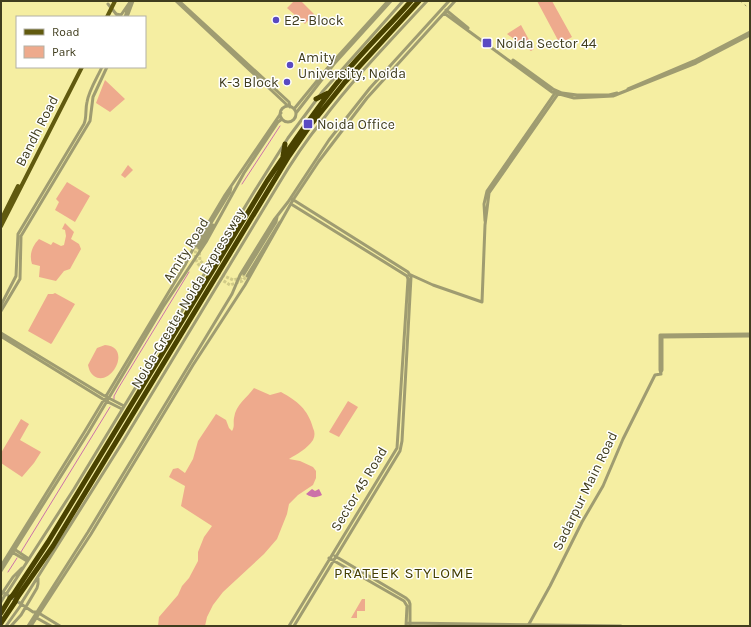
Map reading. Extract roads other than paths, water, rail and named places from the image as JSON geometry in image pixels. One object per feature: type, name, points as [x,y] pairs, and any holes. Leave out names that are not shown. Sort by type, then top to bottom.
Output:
[{"type":"highway","name":"Noida-Greater Noida Expressway","points":[[1,613],[9,596],[46,544],[283,157],[330,92],[376,38],[411,1]]},
{"type":"highway","name":"Noida-Greater Noida Expressway","points":[[1,623],[9,596],[53,546],[289,156],[345,82],[419,1]]},
{"type":"highway","points":[[316,99],[330,92]]},
{"type":"highway","points":[[283,157],[285,144]]},
{"type":"highway","points":[[38,545],[46,544]]},
{"type":"main road","points":[[105,16],[110,6],[115,1]]},
{"type":"main road","name":"Bandh Road","points":[[1,220],[79,68]]},
{"type":"main road","name":"Bandh Road","points":[[1,226],[80,68]]},
{"type":"street","points":[[110,6],[116,16],[121,15],[131,1]]},
{"type":"street","points":[[126,16],[131,1]]},
{"type":"street","points":[[176,1],[288,107],[295,111]]},
{"type":"street","points":[[179,1],[289,102],[288,107]]},
{"type":"street","points":[[299,122],[297,122],[295,118],[295,111],[336,58],[390,1]]},
{"type":"street","points":[[1,602],[9,596],[23,568],[74,489],[254,192],[296,126],[316,99],[348,61],[403,1]]},
{"type":"street","points":[[6,626],[38,578],[130,430],[278,185],[302,148],[348,88],[427,1]]},
{"type":"street","points":[[31,626],[37,613],[88,532],[232,294],[283,219],[291,201],[321,150],[349,113],[449,1]]},
{"type":"street","points":[[28,626],[36,617],[37,613],[91,534],[193,365],[245,276],[278,215],[291,201],[360,107],[455,1]]},
{"type":"street","points":[[442,9],[556,94],[574,98],[613,96],[696,63],[750,33]]},
{"type":"street","points":[[445,12],[553,89],[571,95],[613,94],[694,61],[750,33]]},
{"type":"street","points":[[1,311],[20,279],[21,236],[84,124],[86,119],[86,104],[102,68]]},
{"type":"street","points":[[1,305],[16,276],[18,234],[90,121],[93,97],[107,68]]},
{"type":"street","points":[[291,201],[409,277],[482,302],[485,225],[484,204],[487,191],[556,94]]},
{"type":"street","points":[[288,107],[282,110],[282,119],[290,121],[296,126]]},
{"type":"street","name":"Amity Road","points":[[107,398],[186,263],[201,234],[281,113]]},
{"type":"street","points":[[290,121],[295,118]]},
{"type":"street","name":"Amity Road","points":[[107,398],[163,307],[206,242],[260,148],[278,122],[282,119]]},
{"type":"street","points":[[232,185],[230,192],[198,247],[236,190]]},
{"type":"street","name":"Sector 45 Road","points":[[289,626],[397,448],[409,277]]},
{"type":"street","name":"Sector 45 Road","points":[[294,626],[401,448],[409,277]]},
{"type":"street","points":[[1,334],[123,408]]},
{"type":"street","name":"Sadarpur Main Road","points":[[529,624],[582,522],[603,486],[623,439],[643,398],[656,374],[661,374],[660,337],[750,335]]},
{"type":"street","points":[[1,566],[107,398]]},
{"type":"street","points":[[12,550],[28,560]]},
{"type":"street","points":[[1,571],[12,550]]},
{"type":"street","points":[[332,554],[406,598],[410,604],[408,625]]},
{"type":"street","points":[[329,558],[404,601],[407,606],[408,625]]},
{"type":"street","points":[[11,626],[17,621],[37,588],[38,578]]},
{"type":"street","points":[[9,596],[60,626]]},
{"type":"street","points":[[36,617],[51,626]]},
{"type":"street","points":[[408,625],[529,624],[621,626]]},
{"type":"street","points":[[408,625],[416,626]]},
{"type":"waterway","points":[[242,184],[280,126]]},
{"type":"waterway","points":[[114,399],[119,387],[189,272]]},
{"type":"waterway","points":[[21,552],[110,407]]},
{"type":"waterway","points":[[8,572],[17,558]]},
{"type":"tunnel","points":[[197,246],[195,254],[196,261],[207,271]]},
{"type":"tunnel","points":[[199,248],[200,261],[210,268]]},
{"type":"tunnel","points":[[218,273],[233,280],[241,278],[244,274]]},
{"type":"tunnel","points":[[216,276],[230,285],[242,281],[247,276]]},
{"type":"railway","points":[[740,1],[750,9]]},
{"type":"place","name":"E2- Block","points":[[276,20]]},
{"type":"place","name":"Noida Sector 44","points":[[487,43]]},
{"type":"place","name":"Amity University, Noida","points":[[290,65]]},
{"type":"place","name":"K-3 Block","points":[[287,82]]},
{"type":"place","name":"Noida Office","points":[[308,124]]},
{"type":"district","name":"PRATEEK STYLOME","points":[[404,573]]}]
